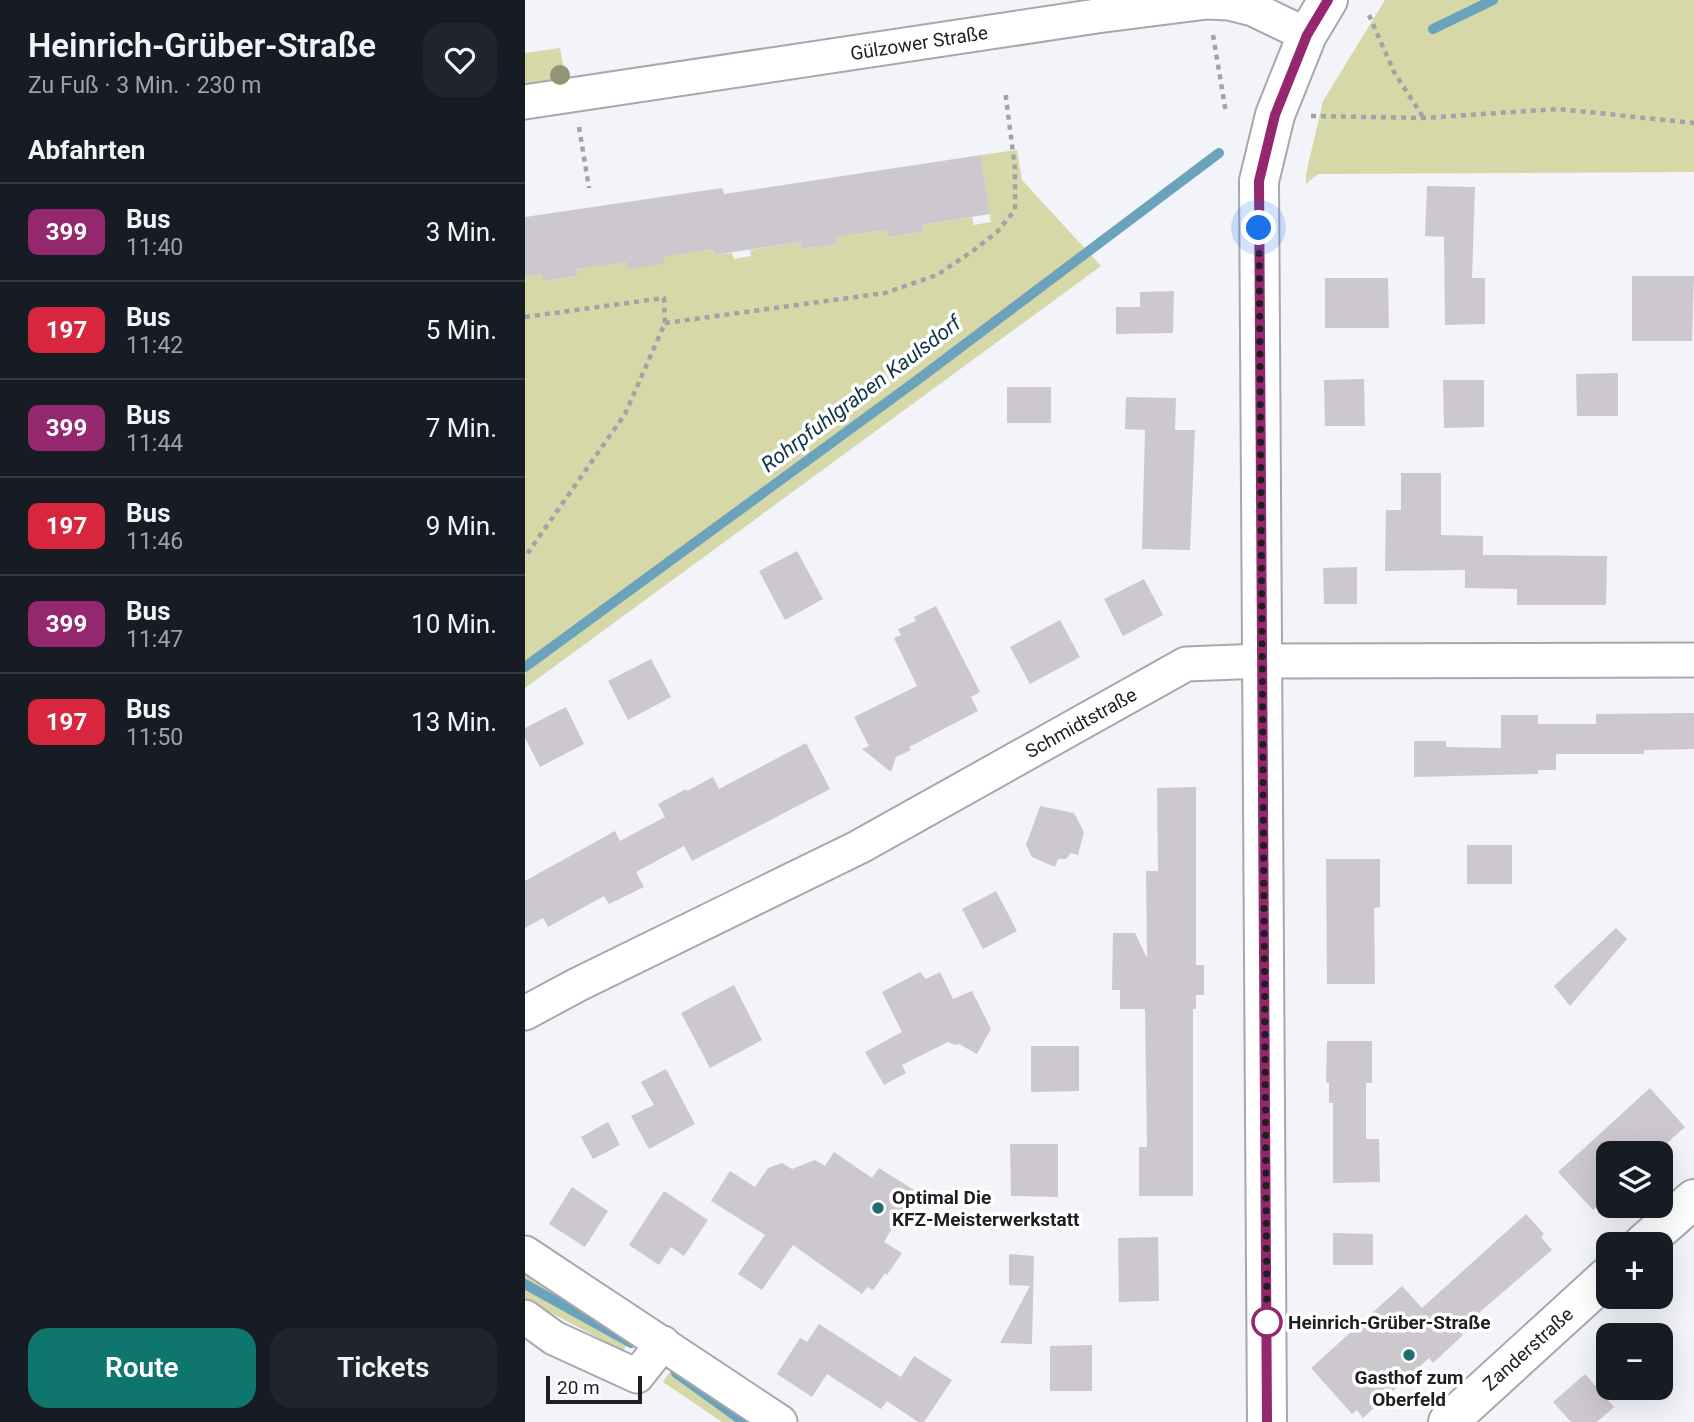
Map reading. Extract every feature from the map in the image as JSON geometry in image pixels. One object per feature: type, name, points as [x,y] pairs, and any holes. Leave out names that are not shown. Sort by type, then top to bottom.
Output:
[{"type":"street","points":[[1267,1422],[1259,181],[1275,115],[1307,35],[1328,0]]},
{"type":"street","name":"Gülzower Straße","points":[[525,102],[1207,2],[1229,3],[1253,9],[1307,35]]},
{"type":"street","name":"Schmidtstraße","points":[[525,1013],[859,847],[1186,664],[1262,661],[1694,660]]},
{"type":"street","points":[[1657,1232],[1694,1199]]},
{"type":"street","points":[[525,1253],[780,1422]]},
{"type":"street","name":"Zanderstraße","points":[[1448,1422],[1596,1287]]},
{"type":"street","points":[[525,1317],[554,1338],[637,1377],[663,1343]]},
{"type":"path","points":[[1207,2],[1226,113]]},
{"type":"path","points":[[1369,15],[1394,72],[1423,118]]},
{"type":"path","points":[[665,323],[885,293],[937,275],[974,250],[996,232],[1016,210],[1015,168],[1005,90]]},
{"type":"path","points":[[1308,116],[1423,118],[1559,109],[1694,123]]},
{"type":"path","points":[[578,119],[589,188]]},
{"type":"path","points":[[525,317],[664,298],[665,323],[625,414],[525,557]]},
{"type":"green space","points":[[1385,0],[1694,0],[1694,172],[1318,174],[1306,184],[1323,101]]},
{"type":"green space","points":[[560,48],[566,82],[525,88],[525,53]]},
{"type":"green space","points":[[1017,150],[1022,180],[1101,266],[525,688],[525,277],[542,274],[544,281],[578,276],[577,269],[713,249],[714,255],[732,253],[734,259],[751,256],[750,250],[801,242],[803,249],[836,244],[836,237],[887,230],[888,237],[922,232],[922,225],[972,217],[974,225],[991,222],[981,155]]},
{"type":"green space","points":[[525,1265],[634,1334],[623,1351],[525,1299]]},
{"type":"green space","points":[[677,1361],[768,1422],[722,1422],[663,1382]]},
{"type":"building","points":[[981,155],[990,214],[922,225],[923,232],[888,237],[887,230],[836,237],[837,244],[802,249],[801,242],[714,255],[713,249],[663,257],[664,264],[628,269],[627,262],[577,269],[578,276],[543,281],[542,274],[525,277],[525,217],[722,188],[724,194]]},
{"type":"building","points":[[1427,186],[1475,187],[1472,278],[1485,278],[1485,324],[1445,325],[1444,237],[1425,236]]},
{"type":"building","points":[[1632,276],[1694,276],[1692,341],[1632,341]]},
{"type":"building","points":[[1325,278],[1388,278],[1389,328],[1325,328]]},
{"type":"building","points":[[1174,291],[1173,333],[1116,334],[1116,307],[1140,307],[1140,292]]},
{"type":"building","points":[[1618,373],[1618,416],[1577,416],[1576,374]]},
{"type":"building","points":[[1364,379],[1365,426],[1325,426],[1324,380]]},
{"type":"building","points":[[1443,380],[1484,380],[1484,427],[1444,428]]},
{"type":"building","points":[[1007,387],[1051,387],[1051,423],[1007,423]]},
{"type":"building","points":[[1126,397],[1176,398],[1175,430],[1195,430],[1190,550],[1142,549],[1145,430],[1125,429]]},
{"type":"building","points":[[1401,473],[1441,473],[1441,535],[1483,536],[1483,555],[1607,556],[1606,605],[1517,605],[1517,589],[1465,588],[1465,570],[1385,571],[1386,510],[1401,510]]},
{"type":"building","points":[[797,551],[823,599],[785,620],[759,571]]},
{"type":"building","points":[[1357,567],[1357,604],[1324,604],[1323,568]]},
{"type":"building","points":[[1144,579],[1163,615],[1123,636],[1104,599]]},
{"type":"building","points":[[936,606],[980,692],[971,697],[978,711],[909,747],[911,750],[896,757],[891,772],[862,749],[869,746],[854,717],[917,686],[894,638],[901,635],[898,629],[916,621],[914,617]]},
{"type":"building","points":[[1060,620],[1080,657],[1030,684],[1010,647]]},
{"type":"building","points":[[651,659],[671,697],[628,720],[608,681]]},
{"type":"building","points":[[566,707],[584,744],[540,767],[525,738],[525,728]]},
{"type":"building","points":[[1694,713],[1694,749],[1644,750],[1644,754],[1556,754],[1556,770],[1538,770],[1538,774],[1414,777],[1414,741],[1446,741],[1446,747],[1501,748],[1501,715],[1538,715],[1538,724],[1596,724],[1596,714]]},
{"type":"building","points":[[806,743],[830,789],[692,861],[684,846],[636,872],[644,887],[609,904],[604,896],[548,927],[543,918],[525,928],[525,881],[615,831],[620,841],[665,817],[658,804],[686,789],[687,791],[713,777],[719,789]]},
{"type":"building","points":[[1196,787],[1196,965],[1204,965],[1204,995],[1196,995],[1196,1009],[1193,1009],[1193,1196],[1139,1196],[1139,1147],[1147,1147],[1145,1009],[1120,1009],[1120,990],[1112,990],[1113,933],[1135,933],[1147,958],[1146,871],[1158,871],[1157,788]]},
{"type":"building","points":[[1040,806],[1074,813],[1084,832],[1078,855],[1071,853],[1066,859],[1058,859],[1055,867],[1032,857],[1026,845]]},
{"type":"building","points":[[1467,845],[1512,845],[1512,884],[1467,884]]},
{"type":"building","points":[[1326,859],[1380,859],[1380,907],[1374,908],[1375,984],[1327,984]]},
{"type":"building","points":[[996,891],[1017,931],[983,949],[962,909]]},
{"type":"building","points":[[1616,928],[1627,939],[1570,1006],[1554,986]]},
{"type":"building","points":[[920,972],[926,979],[940,972],[953,999],[972,991],[991,1029],[977,1054],[959,1044],[948,1042],[902,1065],[906,1073],[884,1085],[865,1052],[902,1032],[882,992]]},
{"type":"building","points":[[734,985],[762,1040],[710,1068],[681,1013]]},
{"type":"building","points":[[1327,1041],[1372,1041],[1372,1083],[1366,1083],[1366,1139],[1379,1139],[1380,1182],[1333,1183],[1333,1103],[1329,1103],[1329,1083],[1326,1082]]},
{"type":"building","points":[[1031,1046],[1079,1046],[1079,1091],[1031,1092]]},
{"type":"building","points":[[666,1069],[695,1124],[649,1149],[631,1116],[654,1105],[641,1082]]},
{"type":"building","points":[[1650,1088],[1685,1127],[1669,1141],[1596,1141],[1596,1207],[1593,1210],[1558,1172]]},
{"type":"building","points":[[608,1122],[620,1145],[593,1159],[581,1137]]},
{"type":"building","points":[[1010,1144],[1058,1144],[1058,1197],[1011,1196]]},
{"type":"building","points":[[834,1152],[872,1178],[879,1168],[914,1190],[884,1242],[902,1253],[873,1290],[867,1287],[862,1294],[793,1245],[762,1290],[738,1274],[765,1235],[711,1201],[730,1171],[755,1187],[768,1168],[782,1163],[792,1169],[815,1160],[825,1166]]},
{"type":"building","points":[[572,1187],[608,1211],[585,1247],[549,1224]]},
{"type":"building","points":[[664,1191],[708,1220],[684,1256],[671,1247],[659,1265],[629,1245]]},
{"type":"building","points":[[1526,1214],[1544,1234],[1541,1237],[1552,1250],[1459,1330],[1463,1335],[1433,1363],[1429,1358],[1363,1418],[1357,1410],[1352,1414],[1311,1368],[1402,1286],[1422,1308]]},
{"type":"building","points":[[1333,1233],[1373,1234],[1373,1265],[1333,1265]]},
{"type":"building","points":[[1158,1237],[1159,1301],[1119,1302],[1118,1238]]},
{"type":"building","points":[[1009,1254],[1034,1256],[1032,1344],[1000,1343],[1030,1286],[1009,1285]]},
{"type":"building","points":[[819,1324],[901,1377],[914,1356],[952,1380],[924,1422],[918,1422],[887,1401],[881,1409],[827,1374],[812,1397],[777,1374],[800,1338],[807,1342]]},
{"type":"building","points":[[1092,1345],[1092,1391],[1050,1391],[1050,1346]]},
{"type":"building","points":[[1585,1374],[1596,1387],[1596,1400],[1608,1400],[1614,1407],[1597,1422],[1571,1422],[1553,1402]]},
{"type":"waterway","name":"Rohrpfuhlgraben Kaulsdorf","points":[[1433,29],[1493,0]]},
{"type":"waterway","name":"Rohrpfuhlgraben Kaulsdorf","points":[[525,667],[916,381],[1219,153]]},
{"type":"waterway","points":[[525,1284],[631,1343]]},
{"type":"waterway","points":[[676,1373],[744,1422]]},
{"type":"bus line","name":"399","points":[[1267,1422],[1259,181],[1275,115],[1307,35],[1328,0]]},
{"type":"place","name":"Optimal Die KFZ-Meisterwerkstatt","points":[[878,1208]]},
{"type":"place","name":"Heinrich-Grüber-Straße","points":[[1267,1322]]},
{"type":"place","name":"Gasthof zum Oberfeld","points":[[1409,1355]]},
{"type":"route","points":[[1259,228],[1267,1322]]}]
